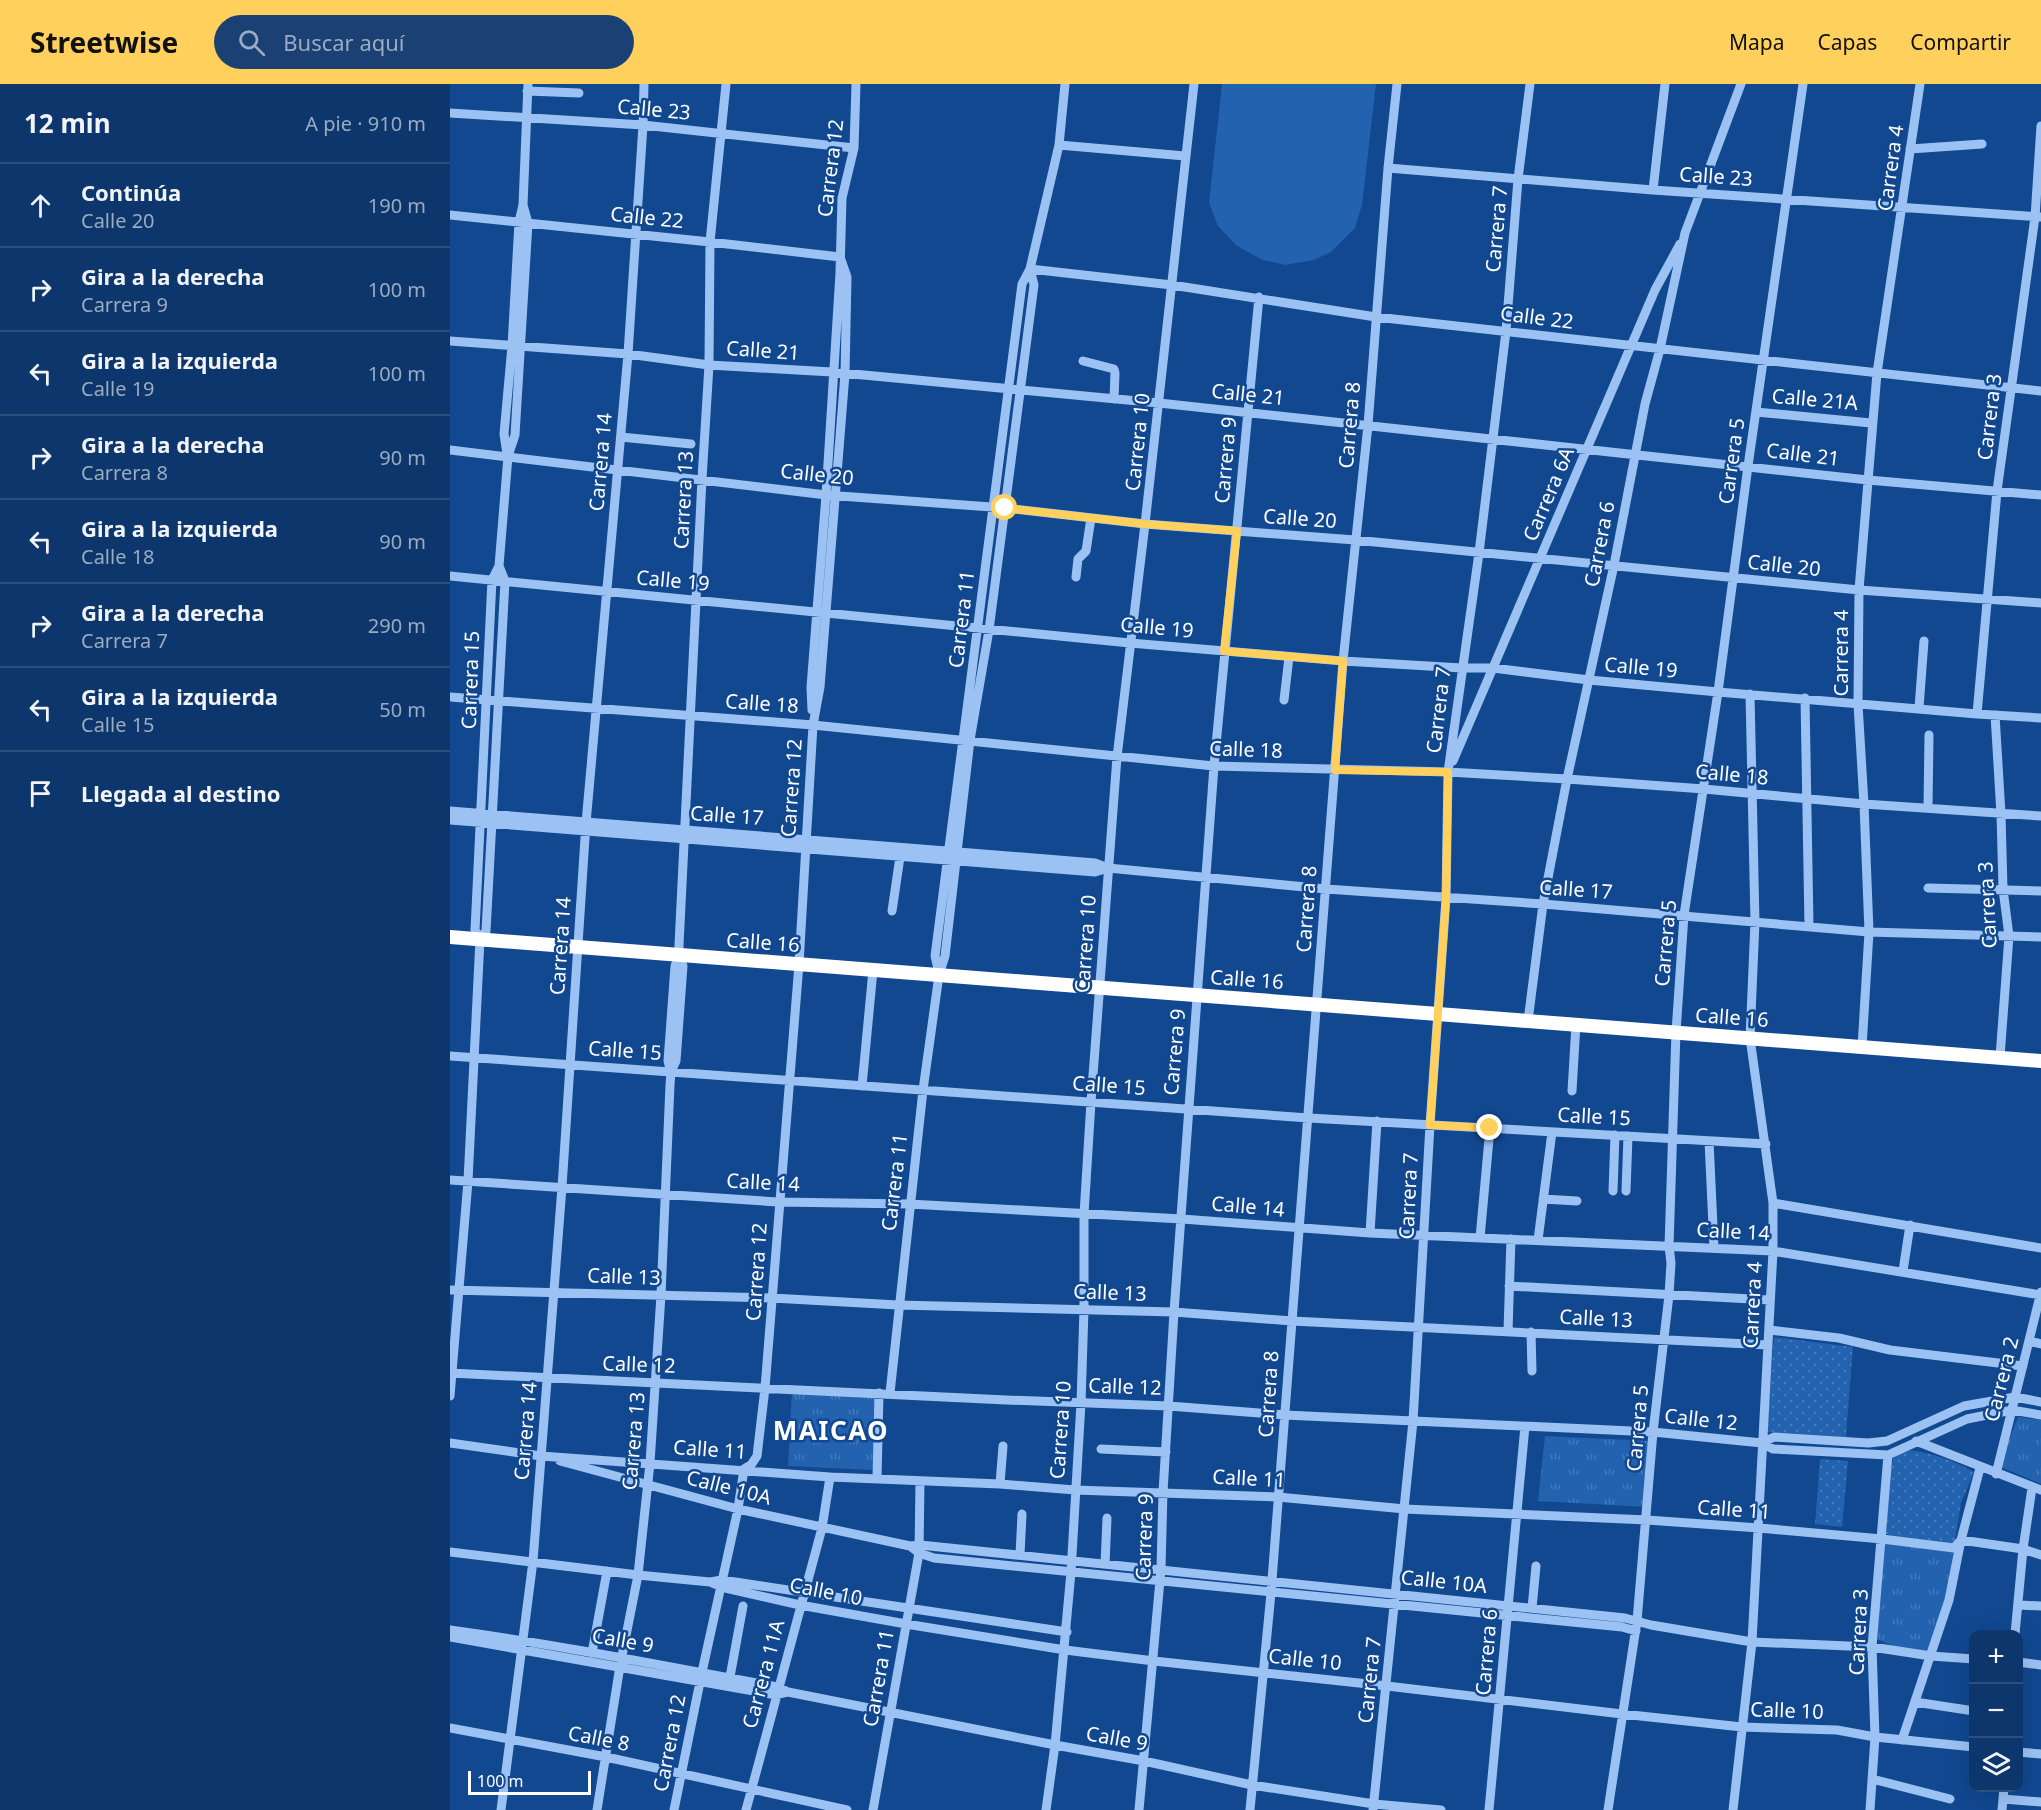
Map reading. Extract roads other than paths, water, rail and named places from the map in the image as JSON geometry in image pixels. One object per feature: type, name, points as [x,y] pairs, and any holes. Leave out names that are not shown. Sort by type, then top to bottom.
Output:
[{"type":"highway","name":"Calle 16","points":[[450,937],[2041,1061]]},
{"type":"street","name":"Carrera 14","points":[[501,1810],[533,1561],[562,1187],[586,827],[628,354],[644,84]]},
{"type":"street","name":"Carrera 13","points":[[597,1810],[638,1575],[650,1463],[666,1194],[671,1072],[668,1061],[675,966],[679,955],[686,835],[709,365],[710,242],[723,134],[726,84]]},
{"type":"street","name":"Carrera 12","points":[[674,1810],[738,1509],[744,1470],[757,1456],[765,1388],[778,1202],[799,964],[813,725],[820,687],[827,613],[832,372],[842,198],[854,148],[856,84]]},
{"type":"street","name":"Carrera 11","points":[[890,1393],[909,1204],[939,975],[945,956],[952,856],[978,629],[1022,284],[1030,269],[1059,145],[1065,84]]},
{"type":"street","name":"Carrera 10","points":[[1046,1810],[1067,1632],[1072,1560],[1081,1403],[1084,1214],[1117,757],[1194,84]]},
{"type":"street","name":"Carrera 8","points":[[1250,1810],[1272,1581],[1343,661],[1368,425],[1388,168],[1397,84]]},
{"type":"street","name":"Carrera 7","points":[[1373,1807],[1413,1421],[1446,898],[1448,772],[1479,553],[1506,331],[1518,179],[1530,84]]},
{"type":"street","points":[[1653,190],[1665,84]]},
{"type":"street","name":"Carrera 6","points":[[1528,1021],[1543,904],[1567,779],[1614,565],[1644,404],[1660,349],[1685,233],[1741,84]]},
{"type":"street","name":"Carrera 5","points":[[1608,1810],[1636,1626],[1653,1432],[1669,1294],[1671,1139],[1684,915],[1718,692],[1803,84]]},
{"type":"street","name":"Carrera 4","points":[[1862,1047],[1869,932],[1858,704],[1859,590],[1871,423],[1877,373],[1920,84]]},
{"type":"street","points":[[528,88],[579,93]]},
{"type":"street","name":"Carrera 15","points":[[450,1396],[455,1290],[468,1181],[475,1058],[480,939],[475,930],[492,580],[499,566],[508,456],[504,434],[516,346],[528,88]]},
{"type":"street","name":"Calle 23","points":[[450,113],[643,125],[854,148]]},
{"type":"street","name":"Carrera 3","points":[[1977,714],[1997,491],[2010,388],[2038,217],[2041,126]]},
{"type":"street","points":[[1910,149],[1982,144]]},
{"type":"street","points":[[1059,145],[1185,156]]},
{"type":"street","name":"Calle 23","points":[[1388,168],[1653,190],[2038,217]]},
{"type":"street","name":"Calle 22","points":[[450,215],[840,257]]},
{"type":"street","name":"Carrera 6A","points":[[1448,772],[1655,290],[1685,233]]},
{"type":"street","name":"Carrera 12","points":[[813,725],[811,687],[816,612],[845,374],[847,277],[840,257]]},
{"type":"street","name":"Carrera 11","points":[[967,740],[988,630],[1005,508],[1034,285],[1030,269]]},
{"type":"street","name":"Calle 22","points":[[1030,269],[1259,297],[1376,317],[2041,391]]},
{"type":"street","name":"Carrera 9","points":[[1139,1810],[1161,1569],[1163,1492],[1174,1312],[1214,766],[1259,297]]},
{"type":"street","name":"Calle 21","points":[[450,341],[628,354],[709,365],[832,372],[1159,403],[1868,480],[2041,495]]},
{"type":"street","points":[[1083,361],[1114,369],[1114,399]]},
{"type":"street","name":"Calle 21A","points":[[1756,412],[1871,423]]},
{"type":"street","points":[[621,437],[691,444]]},
{"type":"street","name":"Calle 20","points":[[450,450],[831,495],[1005,508],[1145,524],[1541,557],[1859,590],[2041,603]]},
{"type":"street","points":[[1076,577],[1078,559],[1086,551],[1091,518]]},
{"type":"street","name":"Carrera 15","points":[[480,939],[486,931],[493,819],[505,582],[499,566]]},
{"type":"street","name":"Calle 19","points":[[450,576],[1130,643],[1343,661],[1493,668],[1718,692],[1977,714],[2041,717]]},
{"type":"street","points":[[1919,708],[1924,640]]},
{"type":"street","points":[[1284,700],[1289,657]]},
{"type":"street","name":"Carrera 4","points":[[1733,1810],[1752,1641],[1773,1251],[1773,1203],[1750,1038],[1755,922],[1750,794],[1750,694]]},
{"type":"street","name":"Calle 18","points":[[450,697],[813,725],[1214,766],[1448,772],[1567,779],[1864,804],[2041,816]]},
{"type":"street","points":[[1805,698],[1809,926]]},
{"type":"street","name":"Carrera 3","points":[[1995,715],[2003,890],[2009,936],[2000,1057]]},
{"type":"street","points":[[1928,808],[1929,735]]},
{"type":"street","name":"Calle 17","points":[[450,811],[481,818],[586,827],[952,856],[1095,863],[1108,868],[1326,889],[1684,915],[1869,932],[2041,937]]},
{"type":"street","name":"Calle 17","points":[[450,820],[481,818]]},
{"type":"street","name":"Calle 17","points":[[805,844],[900,857],[952,856]]},
{"type":"street","points":[[892,911],[900,857]]},
{"type":"street","points":[[1928,888],[2041,891]]},
{"type":"street","points":[[862,1086],[873,970]]},
{"type":"street","points":[[1572,1091],[1576,1024]]},
{"type":"street","name":"Calle 15","points":[[450,1056],[1308,1117],[1766,1144]]},
{"type":"street","points":[[1370,1233],[1377,1121]]},
{"type":"street","points":[[1480,1238],[1490,1128]]},
{"type":"street","points":[[1538,1240],[1552,1132]]},
{"type":"street","points":[[1613,1191],[1615,1136]]},
{"type":"street","points":[[1626,1191],[1628,1136]]},
{"type":"street","points":[[1709,1141],[1714,1248]]},
{"type":"street","name":"Calle 14","points":[[450,1180],[778,1202],[909,1204],[1182,1219],[1370,1233],[1773,1251],[2041,1294]]},
{"type":"street","points":[[1543,1199],[1577,1201]]},
{"type":"street","points":[[1773,1203],[2041,1248]]},
{"type":"street","points":[[1903,1271],[1910,1225]]},
{"type":"street","points":[[1508,1331],[1511,1239]]},
{"type":"street","points":[[1509,1286],[1770,1300]]},
{"type":"street","name":"Calle 13","points":[[455,1290],[1174,1312],[1292,1321],[1768,1345]]},
{"type":"street","name":"Carrera 2","points":[[1996,1474],[2041,1294]]},
{"type":"street","points":[[1769,1330],[1839,1338],[1890,1350],[2022,1366]]},
{"type":"street","points":[[1531,1332],[1532,1371]]},
{"type":"street","points":[[2029,1341],[2041,1344]]},
{"type":"street","name":"Calle 12","points":[[451,1373],[1169,1406],[1413,1421],[1653,1432],[1762,1443],[1773,1449],[1888,1455],[1918,1442]]},
{"type":"street","points":[[877,1479],[879,1393]]},
{"type":"street","points":[[1904,1435],[1964,1406],[2015,1397],[2041,1402]]},
{"type":"street","points":[[1918,1442],[1967,1419],[2012,1410],[2041,1415]]},
{"type":"street","name":"Carrera 6","points":[[1490,1810],[1525,1426]]},
{"type":"street","points":[[1904,1435],[2036,1489],[2023,1549],[2016,1630]]},
{"type":"street","name":"Calle 12","points":[[1762,1443],[1774,1437],[1868,1443],[1887,1441],[1904,1435]]},
{"type":"street","name":"Calle 11","points":[[450,1443],[541,1456],[830,1477],[1000,1484],[1075,1490],[1278,1497],[1405,1509],[1647,1520],[1882,1539],[1954,1548],[1961,1540],[2023,1549],[2041,1555]]},
{"type":"street","points":[[1000,1484],[1003,1446]]},
{"type":"street","points":[[1101,1449],[1166,1452]]},
{"type":"street","name":"Carrera 3","points":[[1869,1810],[1875,1737],[1872,1647],[1888,1455]]},
{"type":"street","name":"Calle 10A","points":[[541,1456],[738,1509],[920,1549],[1161,1569],[1272,1581],[1396,1600]]},
{"type":"street","points":[[1902,1740],[1949,1600],[1961,1540],[1980,1468]]},
{"type":"street","name":"Carrera 11A","points":[[746,1810],[822,1528],[830,1477]]},
{"type":"street","name":"Carrera 11","points":[[873,1810],[920,1549],[920,1481]]},
{"type":"street","points":[[1020,1556],[1022,1514]]},
{"type":"street","points":[[1104,1564],[1107,1518]]},
{"type":"street","name":"Calle 10A","points":[[920,1549],[934,1558],[1271,1593],[1396,1600],[1507,1610],[1622,1627],[1651,1625],[1752,1641],[1872,1647],[1931,1656],[1969,1659]]},
{"type":"street","name":"Calle 10","points":[[450,1552],[722,1583],[800,1605],[1065,1650],[1154,1662],[1263,1672],[1742,1727],[1837,1730],[1875,1737],[1969,1747]]},
{"type":"street","points":[[1532,1608],[1536,1566]]},
{"type":"street","points":[[592,1653],[607,1571]]},
{"type":"street","points":[[722,1583],[804,1592],[1067,1632]]},
{"type":"street","points":[[2018,1605],[2041,1606]]},
{"type":"street","points":[[730,1677],[743,1606]]},
{"type":"street","name":"Calle 10A","points":[[1507,1610],[1532,1608],[1636,1626]]},
{"type":"street","name":"Calle 9","points":[[450,1630],[788,1692],[1373,1807],[1441,1810]]},
{"type":"street","name":"Calle 9","points":[[450,1637],[592,1653],[621,1663]]},
{"type":"street","points":[[2023,1663],[2041,1665]]},
{"type":"street","name":"Calle 9","points":[[701,1676],[730,1677],[777,1691]]},
{"type":"street","points":[[1915,1702],[1969,1710]]},
{"type":"street","name":"Calle 8","points":[[450,1728],[606,1757],[847,1810]]},
{"type":"street","points":[[2023,1752],[2041,1754]]},
{"type":"street","points":[[1872,1779],[1950,1799]]},
{"type":"street","points":[[2002,1810],[2004,1792]]},
{"type":"street","points":[[2003,1799],[2041,1802]]},
{"type":"district","name":"MAICAO","points":[[831,1430]]}]
